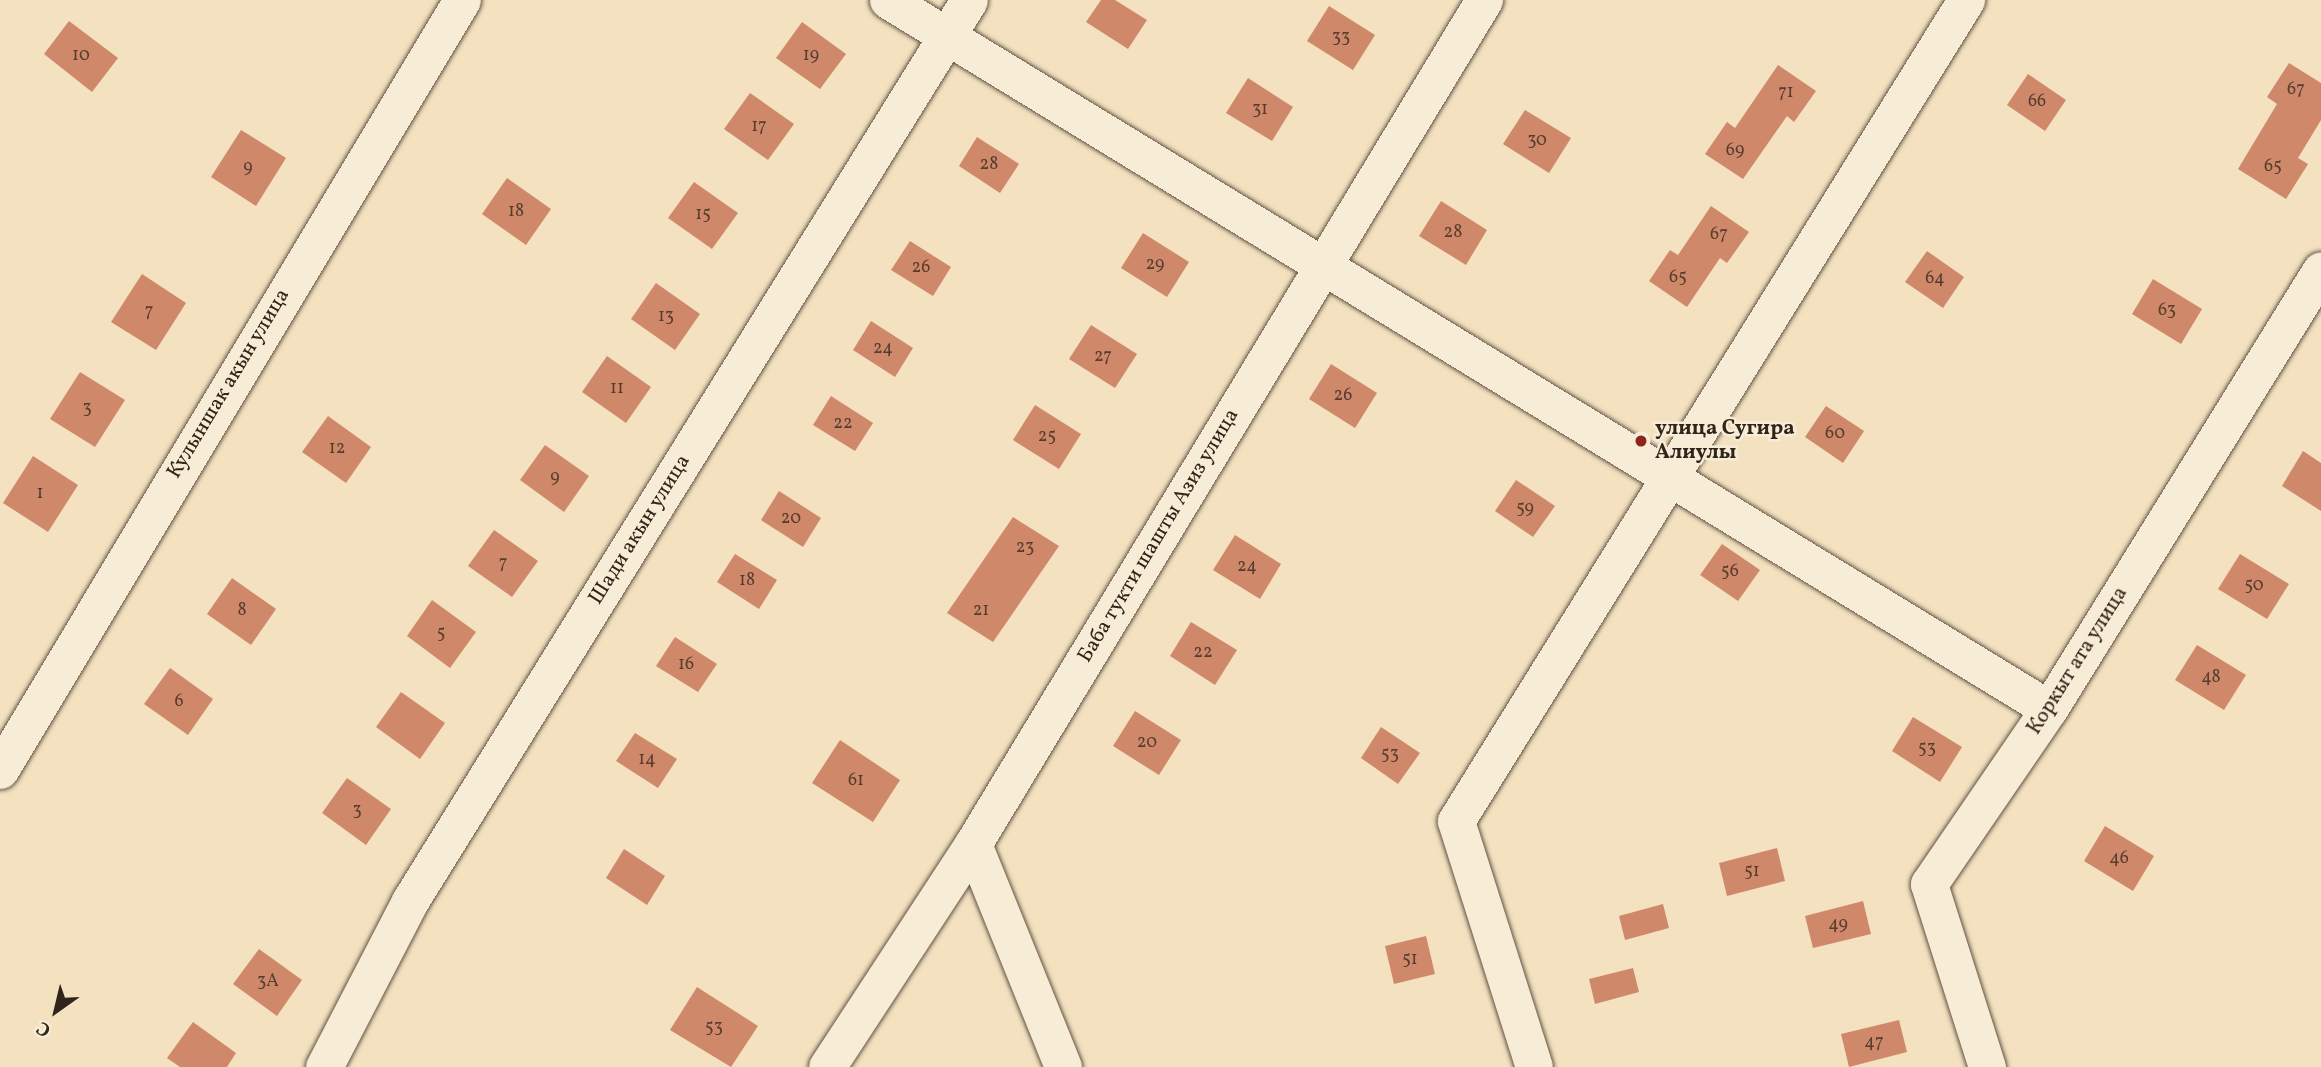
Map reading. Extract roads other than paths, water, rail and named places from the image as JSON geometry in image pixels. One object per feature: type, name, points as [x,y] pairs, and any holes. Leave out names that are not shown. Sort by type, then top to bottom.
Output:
[{"type":"street","name":"Кулыншак акын улица","points":[[0,770],[462,0]]},
{"type":"street","points":[[888,0],[2049,709]]},
{"type":"street","name":"Шади акын улица","points":[[324,1067],[410,901],[970,0]]},
{"type":"street","name":"Баба тукти шашты Азиз улица","points":[[827,1067],[972,844],[1484,0]]},
{"type":"street","points":[[1534,1067],[1456,821],[1966,0]]},
{"type":"street","name":"Коркыт ата улица","points":[[1987,1067],[1929,884],[2049,709],[2321,270]]},
{"type":"street","points":[[972,844],[1063,1067]]},
{"type":"place","name":"улица Сугира Алиулы","points":[[1641,441]]}]
